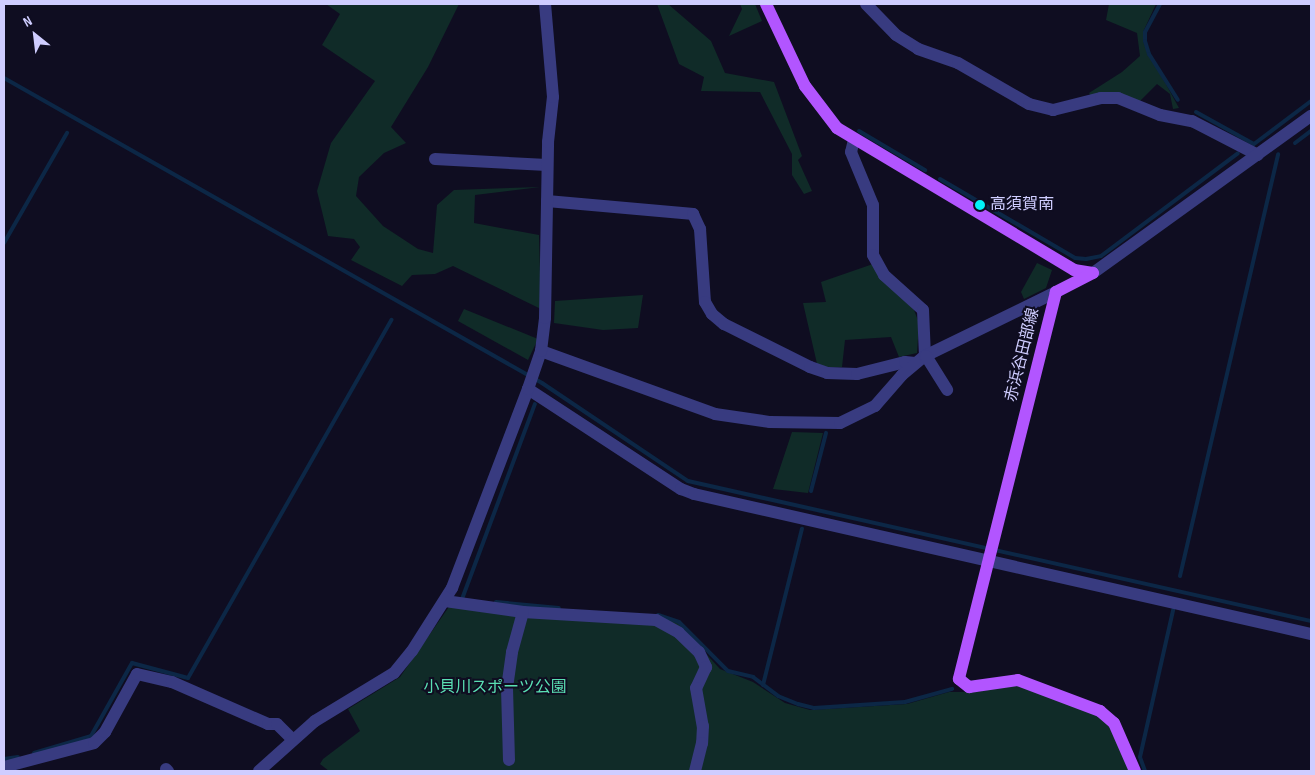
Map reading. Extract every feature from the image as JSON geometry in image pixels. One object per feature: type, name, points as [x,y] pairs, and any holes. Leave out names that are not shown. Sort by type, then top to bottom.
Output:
[{"type":"main road","points":[[766,4],[805,86],[821,110],[854,140],[1074,270],[1093,273]]},
{"type":"main road","name":"赤浜谷田部線","points":[[1093,273],[1056,292],[960,674],[961,682],[972,687],[1018,680],[1100,711],[1114,722],[1135,771]]},
{"type":"street","points":[[259,771],[292,739],[315,721],[394,673],[445,601],[530,382],[541,351],[545,318],[547,165],[553,68],[545,4]]},
{"type":"street","points":[[866,4],[896,35],[918,49],[958,63],[1029,104],[1053,110],[1101,98],[1118,98],[1160,115],[1192,121],[1258,155]]},
{"type":"street","points":[[1093,273],[1311,116]]},
{"type":"street","points":[[854,140],[851,152],[873,205],[873,255],[884,274],[923,310],[922,358],[947,390]]},
{"type":"street","points":[[435,159],[547,165]]},
{"type":"street","points":[[547,202],[693,214],[700,229],[705,302],[712,314],[724,324],[810,368],[827,373],[857,374],[922,358],[1056,292]]},
{"type":"street","points":[[541,351],[714,414],[770,422],[814,424],[840,423],[862,415],[875,406],[922,358]]},
{"type":"street","points":[[530,382],[681,489],[990,553],[1311,634]]},
{"type":"street","points":[[445,601],[523,612],[656,620],[679,632],[699,652],[706,667],[696,688],[703,726],[702,743],[694,771]]},
{"type":"street","points":[[509,760],[507,688],[512,652],[523,612]]},
{"type":"street","points":[[4,767],[94,743],[105,732],[137,674],[172,682],[268,724],[277,724],[292,739]]},
{"type":"green space","points":[[326,4],[459,4],[428,67],[391,127],[406,143],[384,153],[359,177],[356,196],[383,226],[418,249],[433,253],[437,205],[454,190],[540,187],[475,195],[474,223],[539,235],[541,309],[453,266],[435,274],[412,275],[402,286],[351,260],[360,247],[354,239],[328,236],[317,191],[331,143],[375,81],[322,45],[340,14]]},
{"type":"green space","points":[[657,4],[668,4],[711,41],[725,73],[774,82],[802,156],[798,160],[812,191],[804,194],[792,175],[792,154],[760,92],[701,91],[704,77],[679,64]]},
{"type":"green space","points":[[740,4],[755,4],[762,21],[729,36],[742,9]]},
{"type":"green space","points":[[1109,4],[1156,4],[1143,32],[1144,44],[1179,108],[1173,109],[1170,94],[1157,84],[1140,101],[1092,98],[1089,93],[1122,72],[1140,56],[1137,33],[1106,20]]},
{"type":"green space","points":[[1037,263],[1052,270],[1046,288],[1024,299],[1021,292]]},
{"type":"green space","points":[[873,264],[914,310],[919,323],[917,353],[899,357],[891,337],[845,340],[842,367],[818,368],[803,303],[826,302],[821,282]]},
{"type":"green space","points":[[643,295],[638,328],[603,330],[554,323],[555,301]]},
{"type":"green space","points":[[464,309],[538,339],[528,360],[458,321]]},
{"type":"green space","points":[[792,432],[823,433],[808,493],[773,489]]},
{"type":"green space","name":"小貝川スポーツ公園","points":[[453,601],[662,618],[678,623],[720,669],[753,682],[785,703],[810,710],[907,704],[949,692],[978,692],[1019,683],[1090,711],[1109,723],[1130,771],[329,771],[320,764],[323,759],[360,731],[348,709],[400,677]]},
{"type":"waterway","points":[[1160,4],[1145,32],[1145,41],[1149,54],[1178,100]]},
{"type":"waterway","points":[[4,78],[542,383],[688,481],[1311,621]]},
{"type":"waterway","points":[[1196,112],[1254,144],[1311,101]]},
{"type":"waterway","points":[[859,131],[925,170]]},
{"type":"waterway","points":[[1295,143],[1311,131]]},
{"type":"waterway","points":[[4,243],[67,133]]},
{"type":"waterway","points":[[940,179],[1075,258],[1086,259],[1101,256],[1238,153]]},
{"type":"waterway","points":[[1180,576],[1278,154]]},
{"type":"waterway","points":[[34,753],[91,736],[132,663],[188,678],[391,320]]},
{"type":"waterway","points":[[462,599],[535,404]]},
{"type":"waterway","points":[[811,491],[826,433]]},
{"type":"waterway","points":[[763,685],[802,529]]},
{"type":"waterway","points":[[496,602],[559,608]]},
{"type":"waterway","points":[[1145,771],[1140,757],[1173,610]]},
{"type":"waterway","points":[[658,615],[679,622],[728,671],[753,677],[778,696],[798,704],[814,708],[905,702],[952,689]]},
{"type":"waterway","points":[[4,759],[18,757]]},
{"type":"place","name":"高須賀南","points":[[980,205]]}]
